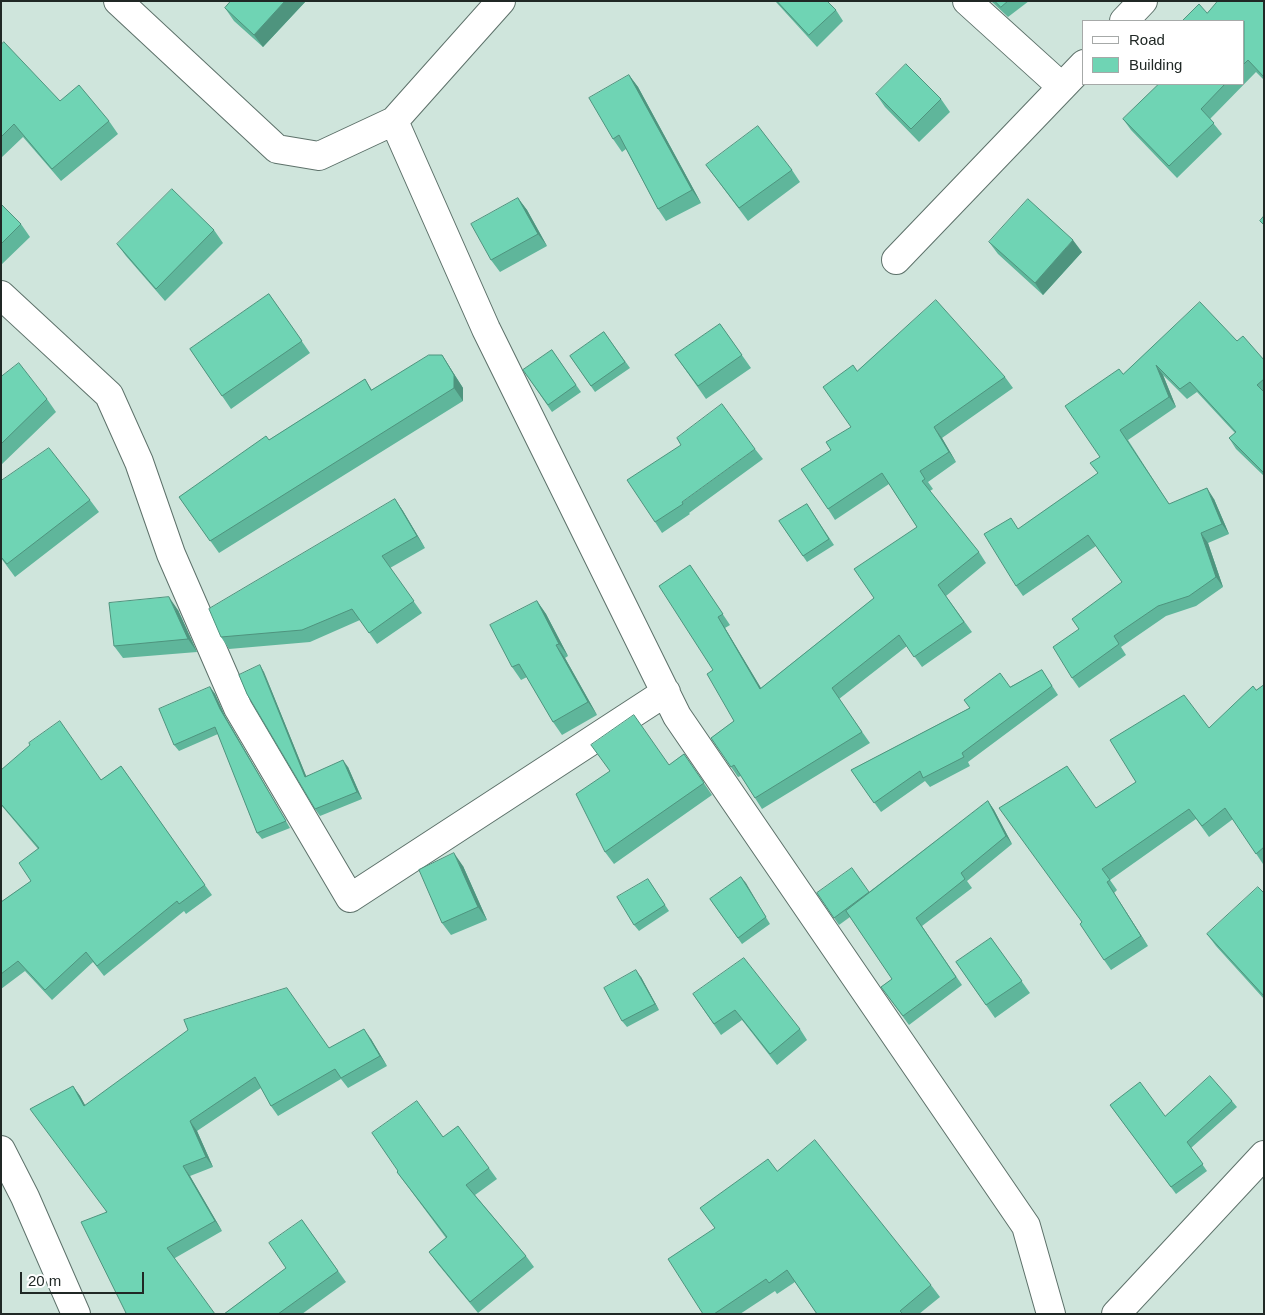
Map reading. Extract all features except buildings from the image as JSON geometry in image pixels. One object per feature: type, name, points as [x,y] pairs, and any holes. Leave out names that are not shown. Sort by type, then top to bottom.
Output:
[{"type":"street","points":[[118,1],[277,148],[319,156],[394,121],[502,1]]},
{"type":"street","points":[[967,1],[1062,87]]},
{"type":"street","points":[[1125,20],[1143,1]]},
{"type":"street","points":[[896,260],[1082,66]]},
{"type":"street","points":[[394,121],[486,329],[677,716],[1026,1226],[1051,1314]]},
{"type":"street","points":[[1,295],[109,395],[139,462],[171,554],[238,708],[350,898],[666,692]]},
{"type":"street","points":[[1,1150],[25,1197],[76,1314]]},
{"type":"street","points":[[1116,1314],[1264,1154]]}]
